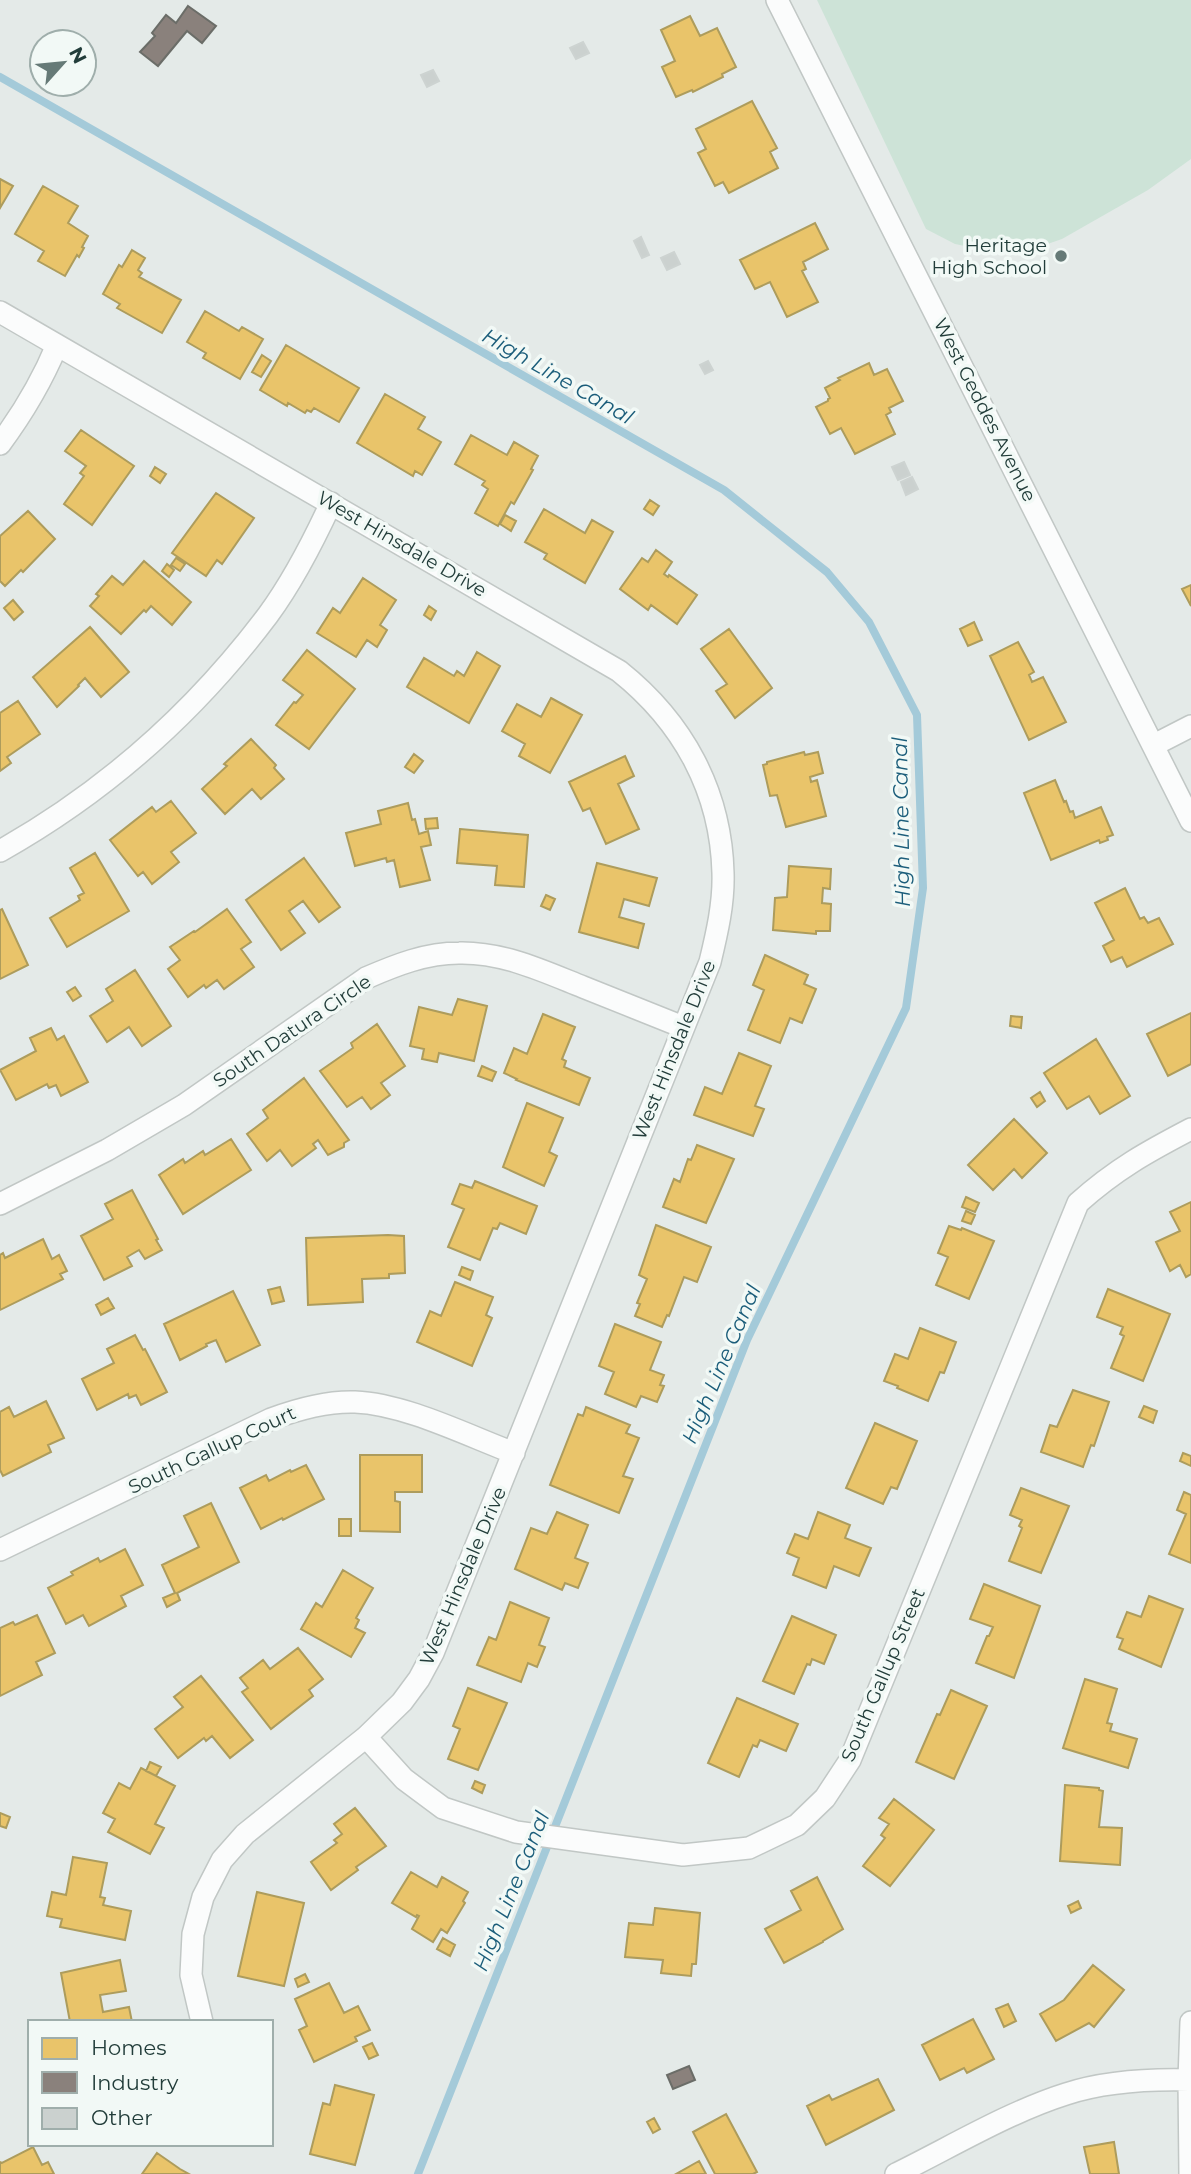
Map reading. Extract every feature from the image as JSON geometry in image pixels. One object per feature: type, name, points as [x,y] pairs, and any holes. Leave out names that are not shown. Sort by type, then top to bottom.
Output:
[{"type":"street","name":"West Geddes Avenue","points":[[777,0],[1191,821]]},
{"type":"street","name":"West Hinsdale Drive","points":[[0,312],[619,671],[665,716],[687,745],[699,766],[713,806],[720,841],[723,874],[720,919],[710,962],[433,1653],[402,1702],[366,1737],[245,1834],[222,1860],[203,1897],[193,1934],[191,1975],[201,2020]]},
{"type":"street","points":[[0,444],[43,379],[57,345]]},
{"type":"street","points":[[0,851],[57,817],[120,771],[171,725],[230,662],[269,614],[313,540],[331,503]]},
{"type":"street","points":[[1154,745],[1191,726]]},
{"type":"street","name":"South Datura Circle","points":[[0,1205],[107,1150],[184,1105],[366,978],[424,957],[459,953],[520,961],[683,1027]]},
{"type":"street","name":"South Gallup Street","points":[[366,1737],[404,1779],[443,1808],[516,1832],[683,1855],[749,1848],[797,1825],[825,1798],[850,1760],[1078,1203],[1104,1180],[1136,1158],[1191,1129]]},
{"type":"street","name":"South Gallup Court","points":[[0,1550],[271,1419],[314,1405],[354,1402],[383,1406],[513,1452]]},
{"type":"street","points":[[1189,2174],[1191,2022]]},
{"type":"street","points":[[896,2174],[1035,2105],[1069,2093],[1116,2083],[1158,2079],[1189,2080]]},
{"type":"green space","points":[[817,0],[1191,0],[1191,159],[1148,190],[1062,239],[1027,251],[995,252],[955,244],[926,229]]},
{"type":"building: Homes","points":[[690,16],[700,36],[717,28],[736,67],[722,74],[723,77],[693,92],[692,90],[676,97],[662,67],[675,61],[661,30]]},
{"type":"building: Homes","points":[[752,101],[777,148],[770,152],[778,168],[729,193],[723,182],[715,186],[698,153],[706,149],[696,129]]},
{"type":"building: Homes","points":[[0,179],[13,186],[0,208]]},
{"type":"building: Homes","points":[[43,186],[78,206],[68,223],[88,236],[79,257],[77,255],[65,276],[38,261],[44,251],[15,234]]},
{"type":"building: Homes","points":[[815,223],[828,249],[803,262],[806,269],[802,271],[818,302],[787,317],[770,282],[755,289],[740,260]]},
{"type":"building: Homes","points":[[132,250],[145,258],[138,270],[142,273],[139,277],[181,300],[162,333],[117,308],[120,304],[103,294],[119,265],[122,267]]},
{"type":"building: Homes","points":[[205,311],[239,331],[242,327],[263,339],[240,379],[203,358],[206,353],[187,342]]},
{"type":"building: Homes","points":[[286,345],[359,388],[339,422],[314,408],[305,413],[288,403],[287,406],[260,390]]},
{"type":"building: Homes","points":[[262,355],[271,361],[261,377],[252,372]]},
{"type":"building: Homes","points":[[869,363],[874,375],[887,369],[903,401],[889,408],[891,412],[886,415],[895,434],[855,454],[841,428],[830,434],[816,407],[830,398],[825,388],[840,380],[838,378]]},
{"type":"building: Homes","points":[[385,394],[425,417],[418,429],[441,442],[422,475],[415,471],[413,476],[357,443]]},
{"type":"building: Homes","points":[[81,430],[134,466],[92,525],[64,504],[84,476],[80,473],[86,466],[65,451]]},
{"type":"building: Homes","points":[[471,435],[507,455],[514,442],[538,456],[514,504],[511,502],[498,526],[475,513],[488,489],[482,485],[485,481],[455,464]]},
{"type":"building: Homes","points":[[155,467],[166,474],[160,483],[150,476]]},
{"type":"building: Homes","points":[[216,493],[254,518],[222,564],[217,560],[206,576],[172,553]]},
{"type":"building: Homes","points":[[650,500],[659,506],[653,515],[644,509]]},
{"type":"building: Homes","points":[[544,509],[585,533],[592,520],[613,532],[585,583],[544,559],[547,554],[525,542]]},
{"type":"building: Homes","points":[[28,511],[55,539],[23,572],[21,570],[5,586],[0,581],[0,536]]},
{"type":"building: Homes","points":[[505,515],[516,521],[511,531],[500,524]]},
{"type":"building: Homes","points":[[656,550],[672,562],[664,574],[697,595],[677,624],[651,605],[648,610],[620,589],[642,558],[648,562]]},
{"type":"building: Homes","points":[[176,558],[185,564],[180,571],[171,565]]},
{"type":"building: Homes","points":[[144,561],[191,602],[172,625],[151,606],[121,634],[90,606],[99,596],[96,594],[112,576],[123,585]]},
{"type":"building: Homes","points":[[167,564],[174,570],[169,577],[162,571]]},
{"type":"building: Homes","points":[[363,578],[396,600],[380,625],[387,630],[377,647],[367,640],[356,657],[317,633],[333,608],[340,613]]},
{"type":"building: Homes","points":[[1191,585],[1191,606],[1182,589]]},
{"type":"building: Homes","points":[[13,600],[23,612],[14,620],[4,608]]},
{"type":"building: Homes","points":[[429,606],[436,611],[431,620],[424,615]]},
{"type":"building: Homes","points":[[974,622],[982,640],[968,646],[960,629]]},
{"type":"building: Homes","points":[[90,627],[129,672],[101,697],[85,678],[57,707],[33,677]]},
{"type":"building: Homes","points":[[729,629],[772,688],[735,718],[716,691],[727,684],[701,649]]},
{"type":"building: Homes","points":[[1018,642],[1034,672],[1029,675],[1032,682],[1043,677],[1066,722],[1029,740],[990,656]]},
{"type":"building: Homes","points":[[307,650],[355,689],[309,749],[276,725],[303,695],[283,680]]},
{"type":"building: Homes","points":[[477,652],[500,666],[469,723],[407,687],[424,658],[454,676],[457,671],[464,676]]},
{"type":"building: Homes","points":[[551,698],[582,715],[550,773],[519,756],[525,744],[502,731],[517,704],[541,717]]},
{"type":"building: Homes","points":[[18,701],[40,734],[7,757],[11,763],[0,771],[0,713]]},
{"type":"building: Homes","points":[[251,739],[276,765],[274,768],[284,779],[261,799],[252,789],[225,814],[202,789]]},
{"type":"building: Homes","points":[[804,752],[805,755],[818,752],[823,773],[810,777],[811,782],[817,780],[826,816],[786,827],[777,795],[770,796],[763,765]]},
{"type":"building: Homes","points":[[414,754],[423,761],[414,773],[405,767]]},
{"type":"building: Homes","points":[[625,756],[634,776],[618,784],[639,829],[606,844],[590,808],[583,811],[569,782]]},
{"type":"building: Homes","points":[[1055,780],[1064,802],[1066,801],[1070,812],[1073,811],[1075,818],[1101,807],[1113,835],[1107,837],[1108,840],[1100,843],[1099,840],[1051,860],[1024,793]]},
{"type":"building: Homes","points":[[171,801],[196,833],[171,852],[179,862],[152,884],[143,872],[138,876],[110,840],[152,807],[156,812]]},
{"type":"building: Homes","points":[[408,803],[419,834],[428,831],[431,845],[421,847],[430,880],[400,887],[394,860],[387,862],[386,858],[355,866],[346,833],[381,824],[378,811]]},
{"type":"building: Homes","points":[[437,818],[438,828],[426,829],[425,819]]},
{"type":"building: Homes","points":[[460,829],[528,835],[524,887],[495,885],[497,866],[457,863]]},
{"type":"building: Homes","points":[[95,853],[129,911],[67,947],[50,918],[80,900],[78,896],[84,893],[70,868]]},
{"type":"building: Homes","points":[[304,858],[340,907],[319,922],[303,901],[289,911],[305,933],[281,950],[246,900]]},
{"type":"building: Homes","points":[[597,863],[657,878],[649,906],[624,899],[619,917],[644,924],[638,948],[579,932]]},
{"type":"building: Homes","points":[[789,866],[831,869],[830,889],[823,888],[822,903],[831,904],[830,931],[816,931],[816,934],[773,930],[775,898],[787,897]]},
{"type":"building: Homes","points":[[1125,888],[1140,919],[1144,917],[1148,923],[1159,918],[1173,944],[1127,967],[1122,957],[1111,962],[1103,946],[1114,940],[1095,903]]},
{"type":"building: Homes","points":[[546,895],[555,899],[550,910],[541,906]]},
{"type":"building: Homes","points":[[2,909],[28,965],[0,979],[0,910]]},
{"type":"building: Homes","points":[[227,909],[251,942],[241,949],[254,967],[224,989],[217,980],[206,988],[204,985],[188,997],[168,969],[180,960],[170,947]]},
{"type":"building: Homes","points":[[765,955],[808,975],[804,984],[816,989],[802,1023],[790,1018],[780,1043],[748,1030],[764,990],[753,985]]},
{"type":"building: Homes","points":[[135,970],[171,1026],[142,1046],[129,1027],[107,1042],[90,1016],[113,1001],[106,989]]},
{"type":"building: Homes","points":[[75,987],[81,996],[73,1001],[67,992]]},
{"type":"building: Homes","points":[[458,999],[487,1006],[474,1061],[439,1053],[437,1062],[422,1059],[424,1049],[410,1046],[419,1007],[452,1015]]},
{"type":"building: Homes","points":[[1191,1013],[1191,1064],[1168,1076],[1147,1034]]},
{"type":"building: Homes","points":[[543,1014],[575,1027],[562,1059],[566,1061],[564,1067],[590,1078],[579,1105],[504,1073],[514,1048],[527,1054]]},
{"type":"building: Homes","points":[[1011,1016],[1022,1017],[1021,1028],[1010,1026]]},
{"type":"building: Homes","points":[[377,1024],[405,1066],[381,1083],[390,1095],[371,1109],[362,1097],[347,1107],[320,1071],[353,1048],[351,1043]]},
{"type":"building: Homes","points":[[51,1028],[57,1040],[64,1036],[88,1082],[61,1096],[56,1085],[49,1088],[47,1084],[16,1100],[0,1070],[36,1051],[30,1038]]},
{"type":"building: Homes","points":[[1096,1039],[1130,1096],[1100,1114],[1089,1096],[1067,1109],[1044,1073]]},
{"type":"building: Homes","points":[[739,1053],[771,1066],[755,1106],[764,1109],[753,1136],[694,1115],[705,1087],[722,1094]]},
{"type":"building: Homes","points":[[482,1066],[496,1072],[492,1081],[478,1076]]},
{"type":"building: Homes","points":[[304,1078],[349,1140],[344,1143],[344,1147],[328,1155],[318,1140],[313,1144],[316,1148],[292,1166],[280,1150],[267,1161],[247,1134],[268,1118],[263,1110]]},
{"type":"building: Homes","points":[[1040,1092],[1045,1101],[1037,1107],[1031,1098]]},
{"type":"building: Homes","points":[[527,1103],[563,1118],[549,1152],[557,1156],[544,1186],[503,1167]]},
{"type":"building: Homes","points":[[1014,1119],[1047,1153],[1022,1178],[1014,1169],[993,1190],[968,1165]]},
{"type":"building: Homes","points":[[231,1139],[251,1170],[183,1214],[159,1175],[183,1159],[185,1163],[203,1151],[205,1155]]},
{"type":"building: Homes","points":[[697,1145],[734,1159],[706,1223],[663,1207],[674,1179],[680,1182],[688,1159],[691,1160]]},
{"type":"building: Homes","points":[[475,1181],[537,1206],[526,1234],[500,1223],[497,1229],[493,1228],[480,1260],[448,1247],[464,1209],[452,1204],[460,1184],[472,1188]]},
{"type":"building: Homes","points":[[132,1190],[162,1250],[145,1259],[139,1250],[127,1257],[132,1266],[104,1280],[81,1236],[113,1219],[105,1204]]},
{"type":"building: Homes","points":[[966,1197],[979,1203],[975,1212],[962,1207]]},
{"type":"building: Homes","points":[[1191,1202],[1191,1274],[1186,1277],[1180,1265],[1170,1271],[1156,1242],[1180,1231],[1170,1212]]},
{"type":"building: Homes","points":[[966,1211],[975,1215],[971,1224],[962,1221]]},
{"type":"building: Homes","points":[[656,1225],[711,1247],[697,1282],[684,1277],[662,1327],[635,1316],[640,1304],[637,1303],[647,1279],[639,1275]]},
{"type":"building: Homes","points":[[949,1226],[961,1230],[962,1228],[994,1241],[969,1299],[936,1285],[948,1257],[938,1253]]},
{"type":"building: Homes","points":[[404,1236],[405,1273],[389,1274],[389,1278],[362,1279],[363,1302],[308,1305],[306,1238]]},
{"type":"building: Homes","points":[[43,1239],[52,1259],[59,1255],[67,1271],[60,1274],[63,1279],[0,1310],[0,1255],[3,1253],[5,1258]]},
{"type":"building: Homes","points":[[462,1267],[473,1271],[470,1280],[459,1275]]},
{"type":"building: Homes","points":[[455,1282],[493,1297],[486,1315],[492,1318],[472,1366],[417,1342],[430,1311],[441,1316]]},
{"type":"building: Homes","points":[[280,1287],[284,1301],[272,1304],[268,1290]]},
{"type":"building: Homes","points":[[1108,1289],[1170,1314],[1143,1381],[1111,1368],[1124,1336],[1120,1334],[1123,1327],[1097,1317]]},
{"type":"building: Homes","points":[[233,1291],[260,1345],[226,1362],[216,1340],[180,1360],[164,1324]]},
{"type":"building: Homes","points":[[108,1298],[114,1308],[101,1315],[96,1305]]},
{"type":"building: Homes","points":[[615,1324],[661,1342],[650,1370],[664,1375],[660,1385],[664,1386],[657,1402],[641,1396],[636,1407],[605,1394],[614,1372],[599,1366]]},
{"type":"building: Homes","points":[[920,1328],[956,1342],[944,1373],[940,1372],[928,1401],[884,1381],[895,1354],[908,1359]]},
{"type":"building: Homes","points":[[135,1335],[167,1392],[141,1405],[136,1395],[129,1398],[128,1394],[97,1410],[82,1379],[114,1363],[107,1349]]},
{"type":"building: Homes","points":[[1073,1390],[1109,1402],[1094,1446],[1091,1445],[1083,1467],[1041,1452],[1050,1425],[1057,1427]]},
{"type":"building: Homes","points":[[46,1401],[64,1438],[48,1445],[51,1452],[3,1476],[0,1470],[0,1412],[9,1407],[14,1417]]},
{"type":"building: Homes","points":[[1144,1406],[1157,1411],[1153,1423],[1139,1417]]},
{"type":"building: Homes","points":[[586,1407],[630,1425],[626,1433],[639,1438],[623,1476],[633,1479],[619,1513],[550,1485],[578,1414],[583,1416]]},
{"type":"building: Homes","points":[[875,1423],[917,1441],[897,1489],[891,1487],[883,1504],[846,1488]]},
{"type":"building: Homes","points":[[1183,1453],[1191,1456],[1191,1466],[1180,1461]]},
{"type":"building: Homes","points":[[360,1455],[422,1455],[422,1492],[395,1492],[395,1501],[400,1502],[400,1532],[360,1531]]},
{"type":"building: Homes","points":[[306,1465],[324,1499],[261,1529],[240,1488],[266,1475],[269,1481]]},
{"type":"building: Homes","points":[[1021,1488],[1069,1506],[1041,1573],[1009,1561],[1022,1528],[1019,1526],[1022,1520],[1010,1515]]},
{"type":"building: Homes","points":[[1184,1492],[1191,1495],[1191,1563],[1169,1554],[1186,1514],[1177,1510]]},
{"type":"building: Homes","points":[[211,1503],[239,1562],[177,1593],[180,1600],[167,1607],[163,1598],[175,1593],[162,1565],[199,1547],[184,1516]]},
{"type":"building: Homes","points":[[557,1512],[588,1525],[575,1558],[588,1563],[578,1588],[565,1583],[562,1590],[515,1569],[531,1528],[547,1534]]},
{"type":"building: Homes","points":[[818,1512],[850,1525],[845,1538],[871,1548],[859,1576],[834,1566],[826,1588],[793,1575],[799,1558],[787,1553],[795,1534],[808,1539]]},
{"type":"building: Homes","points":[[339,1519],[351,1519],[351,1536],[339,1536]]},
{"type":"building: Homes","points":[[125,1549],[143,1585],[121,1596],[126,1606],[89,1626],[83,1615],[66,1624],[48,1588],[98,1558],[100,1562]]},
{"type":"building: Homes","points":[[343,1570],[373,1588],[356,1618],[359,1620],[355,1628],[365,1633],[351,1657],[301,1629],[316,1603],[322,1607]]},
{"type":"building: Homes","points":[[984,1584],[1040,1606],[1014,1678],[976,1663],[993,1627],[970,1619]]},
{"type":"building: Homes","points":[[1149,1596],[1183,1609],[1161,1667],[1119,1649],[1123,1639],[1117,1637],[1127,1612],[1141,1617]]},
{"type":"building: Homes","points":[[510,1602],[549,1618],[539,1645],[545,1647],[537,1667],[528,1663],[521,1682],[477,1665],[489,1637],[496,1640]]},
{"type":"building: Homes","points":[[37,1615],[55,1653],[36,1662],[42,1675],[0,1696],[0,1628],[13,1622],[15,1625]]},
{"type":"building: Homes","points":[[792,1616],[836,1635],[824,1664],[812,1659],[810,1665],[807,1664],[794,1694],[763,1681]]},
{"type":"building: Homes","points":[[298,1648],[323,1679],[309,1690],[313,1696],[271,1729],[242,1692],[248,1688],[240,1678],[263,1660],[270,1669]]},
{"type":"building: Homes","points":[[201,1676],[253,1740],[230,1758],[212,1736],[206,1741],[204,1738],[178,1758],[155,1729],[183,1707],[174,1697]]},
{"type":"building: Homes","points":[[1085,1679],[1117,1689],[1107,1723],[1112,1724],[1110,1731],[1137,1739],[1128,1768],[1063,1748]]},
{"type":"building: Homes","points":[[468,1688],[507,1703],[478,1770],[448,1759],[460,1729],[453,1726]]},
{"type":"building: Homes","points":[[951,1690],[987,1706],[954,1779],[916,1762]]},
{"type":"building: Homes","points":[[737,1698],[798,1724],[786,1751],[760,1740],[757,1747],[753,1745],[739,1777],[708,1763]]},
{"type":"building: Homes","points":[[150,1762],[161,1767],[156,1776],[146,1771]]},
{"type":"building: Homes","points":[[141,1768],[175,1786],[155,1824],[164,1828],[150,1854],[108,1832],[115,1819],[103,1813],[119,1783],[130,1789]]},
{"type":"building: Homes","points":[[475,1781],[485,1785],[482,1793],[472,1788]]},
{"type":"building: Homes","points":[[1065,1785],[1099,1788],[1103,1791],[1099,1827],[1122,1828],[1120,1865],[1060,1861]]},
{"type":"building: Homes","points":[[894,1799],[934,1830],[890,1886],[863,1866],[885,1838],[881,1835],[889,1824],[879,1818]]},
{"type":"building: Homes","points":[[355,1808],[386,1846],[356,1867],[358,1870],[331,1890],[311,1862],[337,1843],[334,1840],[342,1834],[334,1824]]},
{"type":"building: Homes","points":[[0,1813],[10,1817],[6,1828],[0,1826]]},
{"type":"building: Homes","points":[[73,1857],[107,1863],[100,1897],[105,1898],[103,1905],[131,1911],[125,1940],[60,1927],[62,1919],[47,1916],[52,1892],[66,1895]]},
{"type":"building: Homes","points":[[411,1872],[437,1887],[442,1877],[468,1892],[463,1901],[465,1903],[447,1933],[441,1929],[433,1942],[412,1929],[419,1916],[416,1917],[392,1903]]},
{"type":"building: Homes","points":[[817,1877],[843,1929],[784,1963],[765,1929],[801,1910],[791,1891]]},
{"type":"building: Homes","points":[[257,1892],[304,1903],[284,1986],[238,1976]]},
{"type":"building: Homes","points":[[1078,1901],[1081,1908],[1071,1913],[1068,1906]]},
{"type":"building: Homes","points":[[655,1908],[700,1913],[696,1964],[692,1964],[691,1976],[661,1973],[663,1960],[625,1957],[629,1923],[653,1925]]},
{"type":"building: Homes","points":[[443,1938],[455,1945],[450,1956],[437,1949]]},
{"type":"building: Homes","points":[[120,1960],[126,1991],[100,1995],[103,2012],[129,2007],[132,2020],[70,2020],[61,1973]]},
{"type":"building: Homes","points":[[1093,1965],[1124,1990],[1094,2027],[1089,2023],[1056,2041],[1040,2014],[1064,2000]]},
{"type":"building: Homes","points":[[305,1974],[309,1982],[298,1987],[295,1979]]},
{"type":"building: Homes","points":[[329,1983],[344,2013],[358,2006],[370,2030],[355,2037],[357,2041],[314,2062],[299,2030],[307,2026],[295,1999]]},
{"type":"building: Homes","points":[[1008,2004],[1016,2021],[1004,2027],[996,2009]]},
{"type":"building: Homes","points":[[973,2019],[994,2059],[967,2073],[964,2068],[940,2080],[922,2045]]},
{"type":"building: Homes","points":[[372,2043],[378,2055],[369,2059],[363,2047]]},
{"type":"building: Homes","points":[[878,2079],[894,2110],[826,2145],[807,2106],[829,2095],[832,2100]]},
{"type":"building: Homes","points":[[335,2085],[374,2095],[355,2165],[310,2154],[323,2103],[330,2105]]},
{"type":"building: Homes","points":[[726,2114],[757,2172],[753,2174],[715,2174],[693,2132]]},
{"type":"building: Homes","points":[[654,2118],[660,2129],[653,2133],[647,2122]]},
{"type":"building: Homes","points":[[1114,2142],[1119,2174],[1090,2174],[1084,2147]]},
{"type":"building: Homes","points":[[33,2147],[42,2165],[48,2162],[54,2174],[0,2174],[0,2162]]},
{"type":"building: Homes","points":[[157,2153],[180,2169],[189,2174],[142,2174]]},
{"type":"building: Homes","points":[[699,2161],[706,2174],[676,2174]]},
{"type":"building: Industry","points":[[188,6],[216,26],[202,43],[187,31],[158,66],[140,52],[155,36],[152,33],[166,15],[176,23]]},
{"type":"building: Industry","points":[[689,2066],[695,2080],[673,2089],[667,2075]]},
{"type":"building: Other","points":[[583,42],[589,53],[576,59],[570,48]]},
{"type":"building: Other","points":[[433,70],[439,81],[427,87],[421,75]]},
{"type":"building: Other","points":[[641,237],[649,255],[642,258],[634,241]]},
{"type":"building: Other","points":[[674,252],[680,264],[667,270],[661,258]]},
{"type":"building: Other","points":[[708,361],[713,370],[705,374],[700,365]]},
{"type":"building: Other","points":[[904,462],[910,475],[898,480],[892,467]]},
{"type":"building: Other","points":[[912,477],[918,489],[906,495],[901,482]]},
{"type":"waterway","name":"High Line Canal","points":[[0,77],[724,490],[827,572],[869,622],[917,715],[923,888],[906,1008],[747,1340],[418,2174]]},
{"type":"place","name":"Heritage High School","points":[[1061,256]]}]
